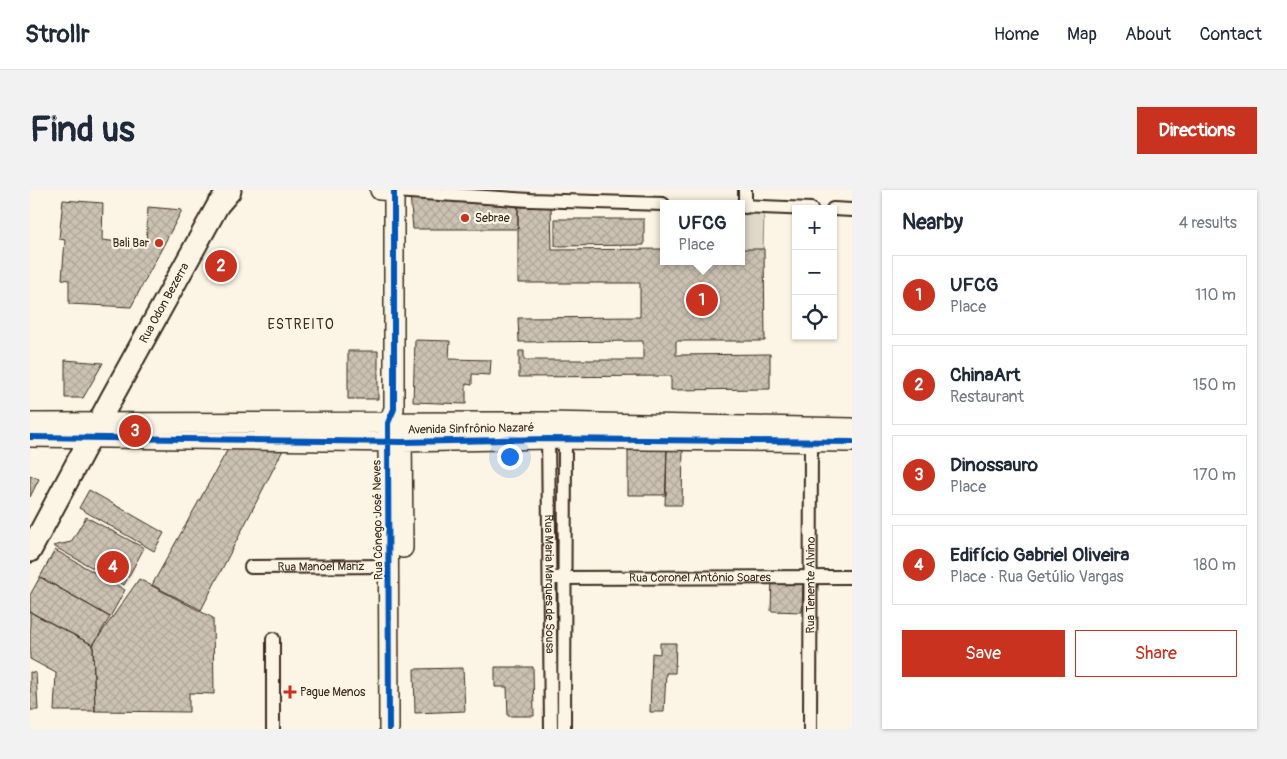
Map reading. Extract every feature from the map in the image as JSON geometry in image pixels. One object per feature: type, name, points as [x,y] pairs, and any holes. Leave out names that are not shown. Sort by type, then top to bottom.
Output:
[{"type":"main road","name":"Rua Odon Bezerra","points":[[30,551],[110,399],[226,193]]},
{"type":"street","points":[[387,191],[616,196],[660,203]]},
{"type":"street","name":"Rua Cônego José Neves","points":[[387,191],[395,428],[397,629],[402,729]]},
{"type":"street","points":[[745,207],[792,208]]},
{"type":"street","points":[[837,210],[852,210]]},
{"type":"street","points":[[30,422],[95,430]]},
{"type":"street","name":"Rua Cônego José Neves","points":[[390,729],[397,629],[390,566],[395,428]]},
{"type":"street","name":"Avenida Sinfrônio Nazaré","points":[[95,430],[220,431],[395,428],[556,431],[811,442],[852,442]]},
{"type":"street","name":"Avenida Sinfrônio Nazaré","points":[[556,431],[852,428]]},
{"type":"street","points":[[30,437],[95,430]]},
{"type":"street","name":"Rua Maria Marques de Sousa","points":[[550,729],[549,578],[556,431]]},
{"type":"street","name":"Rua Maria Marques de Sousa","points":[[556,431],[563,578],[564,729]]},
{"type":"street","name":"Rua Tenente Alvino","points":[[810,729],[811,442]]},
{"type":"street","name":"Rua Manoel Mariz","points":[[251,567],[390,566]]},
{"type":"street","name":"Rua Coronel Antônio Soares","points":[[549,578],[852,577]]},
{"type":"street","points":[[273,639],[273,729]]},
{"type":"shaded area","points":[[745,212],[764,213],[763,252],[745,251]]},
{"type":"building","name":"Sebrae","points":[[410,194],[518,207],[518,229],[413,229]]},
{"type":"building","points":[[63,200],[103,203],[102,240],[146,245],[148,207],[182,210],[131,307],[69,304],[69,280],[62,279],[65,240],[59,239]]},
{"type":"building","points":[[518,207],[551,207],[552,250],[660,249],[660,265],[745,265],[745,249],[764,249],[765,341],[676,341],[676,355],[770,354],[770,389],[671,390],[671,376],[519,377],[519,351],[524,351],[524,360],[643,360],[643,341],[519,342],[518,318],[640,317],[640,283],[518,283]]},
{"type":"building","points":[[555,219],[644,219],[644,245],[555,246]]},
{"type":"building","points":[[415,340],[450,341],[449,359],[491,360],[490,375],[472,374],[472,385],[466,384],[466,404],[413,402]]},
{"type":"building","points":[[348,351],[378,351],[378,399],[348,399]]},
{"type":"building","points":[[65,360],[103,363],[83,398],[65,398]]},
{"type":"building","points":[[628,445],[667,445],[666,495],[628,495]]},
{"type":"building","points":[[667,445],[683,445],[682,505],[665,505]]},
{"type":"building","points":[[284,448],[201,610],[152,585],[228,449]]},
{"type":"building","points":[[30,475],[39,479],[30,497]]},
{"type":"building","points":[[89,490],[164,533],[154,551],[79,508]]},
{"type":"building","points":[[86,517],[144,548],[124,585],[53,546],[71,542]]},
{"type":"building","points":[[55,550],[125,590],[110,617],[40,577]]},
{"type":"building","points":[[40,577],[110,617],[93,645],[30,612],[30,595]]},
{"type":"building","points":[[772,577],[803,578],[802,612],[771,611]]},
{"type":"building","points":[[139,579],[213,618],[214,694],[189,693],[189,712],[95,711],[93,645]]},
{"type":"building","points":[[30,612],[93,645],[95,711],[54,711],[56,673],[30,659]]},
{"type":"building","points":[[660,643],[676,643],[675,673],[666,673],[664,712],[650,712],[652,653],[660,654]]},
{"type":"building","points":[[495,667],[533,667],[534,716],[508,716],[507,687],[495,687]]},
{"type":"building","points":[[463,668],[465,711],[415,713],[414,669]]},
{"type":"building","points":[[30,672],[36,673],[38,710],[30,710]]},
{"type":"cycle path","points":[[389,729],[388,423],[394,409],[394,191]]},
{"type":"cycle path","points":[[30,437],[402,442],[548,439],[852,442]]},
{"type":"place","name":"Sebrae","points":[[465,218]]},
{"type":"place","name":"Bali Bar","points":[[159,243]]},
{"type":"place","name":"ChinaArt","points":[[221,266]]},
{"type":"place","name":"UFCG","points":[[702,300]]},
{"type":"place","name":"Dinossauro","points":[[135,431]]},
{"type":"place","name":"Edifício Gabriel Oliveira","points":[[113,567]]},
{"type":"place","name":"Pague Menos","points":[[290,692]]},
{"type":"district","name":"ESTREITO","points":[[301,324]]}]
